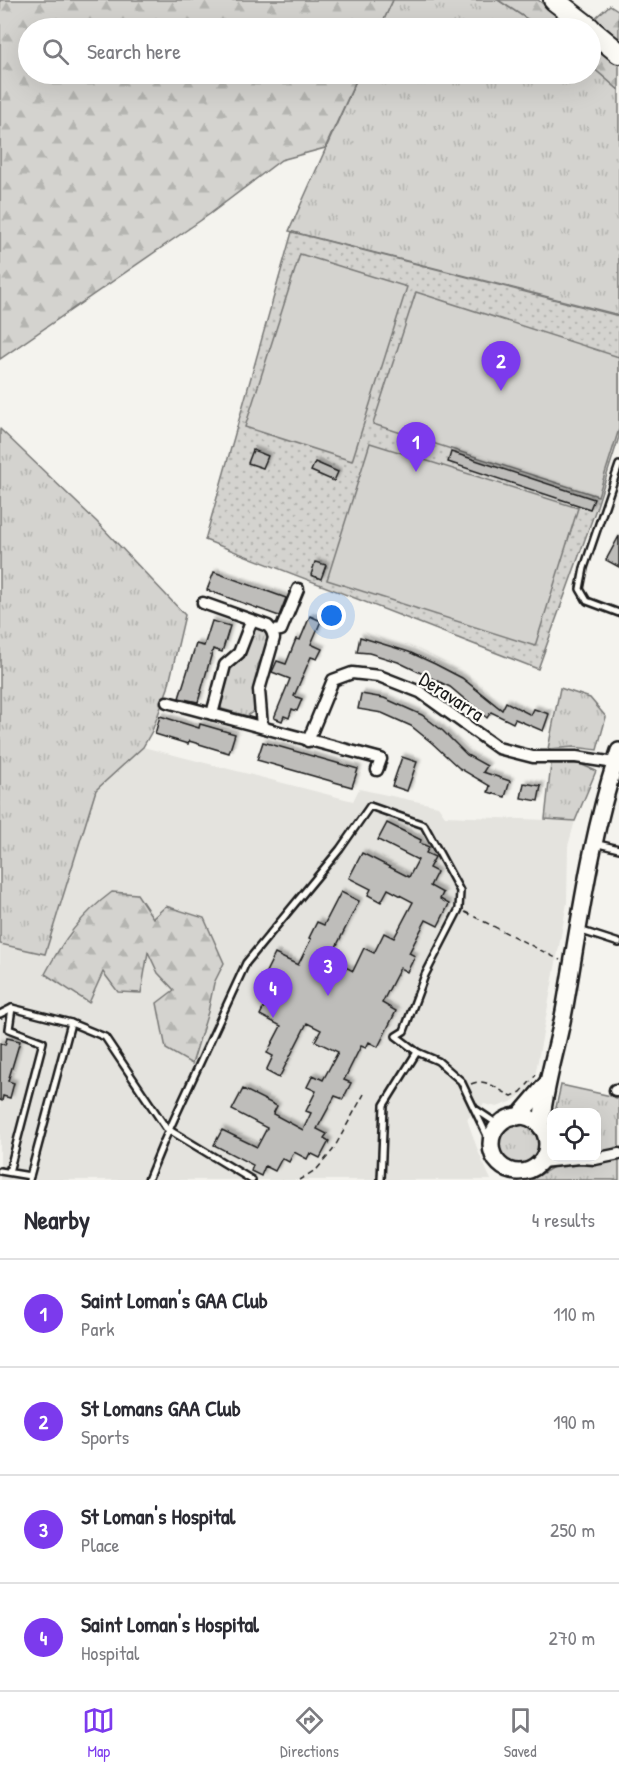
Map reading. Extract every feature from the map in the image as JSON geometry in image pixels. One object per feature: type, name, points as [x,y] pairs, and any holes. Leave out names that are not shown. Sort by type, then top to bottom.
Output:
[{"type":"highway","points":[[554,0],[576,18]]},
{"type":"highway","points":[[601,38],[619,53]]},
{"type":"street","points":[[272,631],[281,630],[298,589]]},
{"type":"street","points":[[203,603],[251,622],[268,626],[272,631],[274,638],[259,690],[262,727]]},
{"type":"street","points":[[212,714],[225,665],[239,653],[251,622]]},
{"type":"street","name":"Deravarra","points":[[308,741],[333,680],[352,673],[378,676],[420,692],[498,748],[532,757],[617,757]]},
{"type":"street","points":[[166,702],[381,759],[377,770]]},
{"type":"street","points":[[518,1117],[544,1075],[560,1036],[585,880],[617,757]]},
{"type":"street","points":[[532,1170],[547,1147],[544,1075]]},
{"type":"street","points":[[545,1133],[530,1119],[510,1118],[499,1125],[491,1144],[494,1156],[503,1173],[532,1170],[564,1162]]},
{"type":"street","points":[[601,1158],[619,1154]]},
{"type":"lane","points":[[619,465],[584,568],[580,589],[587,601],[619,613]]},
{"type":"lane","points":[[148,1180],[246,963],[340,849],[370,806],[424,825],[460,891],[459,909],[425,975],[404,1031],[396,1036],[417,1052],[438,1061],[461,1081],[491,1144]]},
{"type":"lane","points":[[594,843],[619,849]]},
{"type":"lane","points":[[578,930],[619,943]]},
{"type":"lane","points":[[0,1014],[12,1008],[71,1023],[105,1037],[169,1130],[252,1180]]},
{"type":"lane","points":[[9,1172],[43,1042],[9,1029],[12,1008]]},
{"type":"lane","points":[[0,1171],[29,1178],[71,1023]]},
{"type":"lane","points":[[381,1180],[384,1105],[417,1052]]},
{"type":"lane","points":[[474,1108],[499,1125]]},
{"type":"path","points":[[459,909],[560,961]]},
{"type":"path","points":[[465,1088],[478,1081],[485,1081],[512,1096],[522,1092],[544,1075]]},
{"type":"path","points":[[299,1180],[317,1169],[333,1150],[364,1094]]},
{"type":"shaded area","points":[[143,747],[353,801],[359,789],[438,806],[445,816],[575,821],[568,846],[567,903],[534,1082],[511,1102],[497,1107],[484,1104],[467,1119],[491,1180],[0,1180],[0,944],[45,954],[96,790]]},
{"type":"green space","points":[[0,0],[393,0],[385,18],[18,18],[18,84],[354,84],[325,148],[281,160],[210,214],[0,359]]},
{"type":"green space","points":[[393,0],[498,0],[526,18],[385,18]]},
{"type":"green space","points":[[498,0],[538,0],[562,18],[526,18]]},
{"type":"green space","points":[[610,5],[619,11],[619,39],[601,23],[601,18],[595,18]]},
{"type":"green space","points":[[601,50],[619,64],[619,90],[601,75]]},
{"type":"green space","points":[[601,75],[619,90],[619,315],[289,231],[355,84],[601,84]]},
{"type":"green space","points":[[292,232],[619,316],[619,437],[597,506],[538,669],[205,540]]},
{"type":"green space","points":[[300,254],[407,287],[352,461],[245,427]]},
{"type":"green space","points":[[416,292],[619,357],[619,429],[598,496],[373,424]]},
{"type":"green space","points":[[0,429],[97,522],[185,615],[168,688],[152,731],[143,747],[96,790],[45,954],[0,944]]},
{"type":"green space","points":[[370,443],[578,508],[535,646],[327,580]]},
{"type":"green space","points":[[256,628],[264,630],[269,635],[270,641],[258,665],[254,711],[247,716],[222,709],[219,704],[229,668],[251,631]]},
{"type":"green space","points":[[560,688],[590,698],[606,717],[597,750],[574,747],[548,749]]},
{"type":"green space","points":[[551,764],[580,764],[596,771],[575,821],[545,819]]},
{"type":"green space","points":[[112,892],[137,894],[153,918],[166,906],[204,918],[224,963],[214,983],[208,1012],[192,1064],[166,1049],[157,1003],[174,990],[158,973],[148,952],[141,993],[118,992],[103,972],[89,1003],[45,974],[74,929]]},
{"type":"green space","points":[[561,1085],[619,1099],[619,1180],[531,1180],[555,1166],[576,1162],[601,1162],[601,1108],[556,1108]]},
{"type":"green space","points":[[520,1120],[537,1127],[544,1144],[537,1161],[520,1168],[503,1161],[496,1144],[503,1127]]},
{"type":"building","points":[[253,450],[268,456],[263,468],[248,463]]},
{"type":"building","points":[[451,452],[594,499],[590,509],[448,462]]},
{"type":"building","points":[[315,462],[338,472],[334,481],[311,471]]},
{"type":"building","points":[[619,536],[619,567],[606,560]]},
{"type":"building","points":[[315,562],[326,565],[321,579],[311,575]]},
{"type":"building","points":[[214,572],[286,598],[279,616],[207,590]]},
{"type":"building","points":[[310,616],[321,621],[311,644],[322,649],[317,659],[311,657],[294,696],[302,699],[297,711],[292,709],[289,718],[284,716],[282,721],[274,718],[290,679],[272,672],[277,661],[286,664],[296,639],[300,640]]},
{"type":"building","points":[[212,621],[230,626],[222,652],[213,649],[198,702],[179,698],[196,644],[204,646]]},
{"type":"building","points":[[360,637],[409,652],[435,664],[462,678],[502,710],[506,702],[531,715],[534,709],[549,714],[543,731],[515,719],[513,723],[491,712],[487,718],[450,687],[398,662],[369,653],[357,652]]},
{"type":"building","points":[[361,694],[384,698],[422,715],[443,731],[467,755],[487,766],[483,772],[510,781],[505,797],[488,792],[490,786],[459,768],[411,726],[382,713],[358,709]]},
{"type":"building","points":[[160,716],[199,728],[200,724],[235,734],[229,753],[155,734]]},
{"type":"building","points":[[263,742],[358,769],[352,787],[257,760]]},
{"type":"building","points":[[402,757],[417,762],[407,791],[392,786]]},
{"type":"building","points":[[524,783],[541,786],[538,801],[521,798]]},
{"type":"building","points":[[387,823],[421,840],[420,843],[429,847],[426,853],[435,857],[429,868],[437,872],[430,886],[443,893],[440,899],[449,904],[438,926],[426,920],[409,953],[415,956],[407,972],[400,968],[382,1003],[396,1011],[378,1047],[369,1042],[366,1048],[361,1046],[344,1080],[351,1083],[343,1099],[335,1096],[317,1129],[327,1134],[324,1138],[329,1141],[320,1158],[310,1153],[307,1159],[294,1152],[289,1162],[282,1158],[275,1171],[265,1166],[261,1176],[251,1171],[253,1165],[214,1145],[222,1130],[257,1147],[267,1128],[232,1110],[243,1089],[277,1106],[273,1114],[303,1130],[311,1113],[306,1111],[316,1091],[307,1087],[313,1075],[323,1080],[338,1052],[315,1041],[321,1030],[307,1023],[279,1078],[266,1071],[273,1056],[267,1053],[281,1026],[260,1015],[273,989],[261,982],[275,954],[298,965],[317,922],[324,925],[341,892],[359,901],[330,959],[353,971],[364,948],[374,953],[384,933],[394,938],[413,902],[388,889],[381,902],[368,895],[371,889],[349,878],[362,853],[409,877],[418,860],[378,840]]},
{"type":"building","points":[[7,1038],[20,1041],[8,1081],[14,1083],[10,1098],[3,1096],[2,1101],[0,1100],[0,1043],[5,1045]]},
{"type":"place","name":"St Lomans GAA Club","points":[[501,391]]},
{"type":"place","name":"Saint Loman's GAA Club","points":[[416,472]]},
{"type":"place","name":"St Loman's Hospital","points":[[328,996]]},
{"type":"place","name":"Saint Loman's Hospital","points":[[273,1018]]}]
